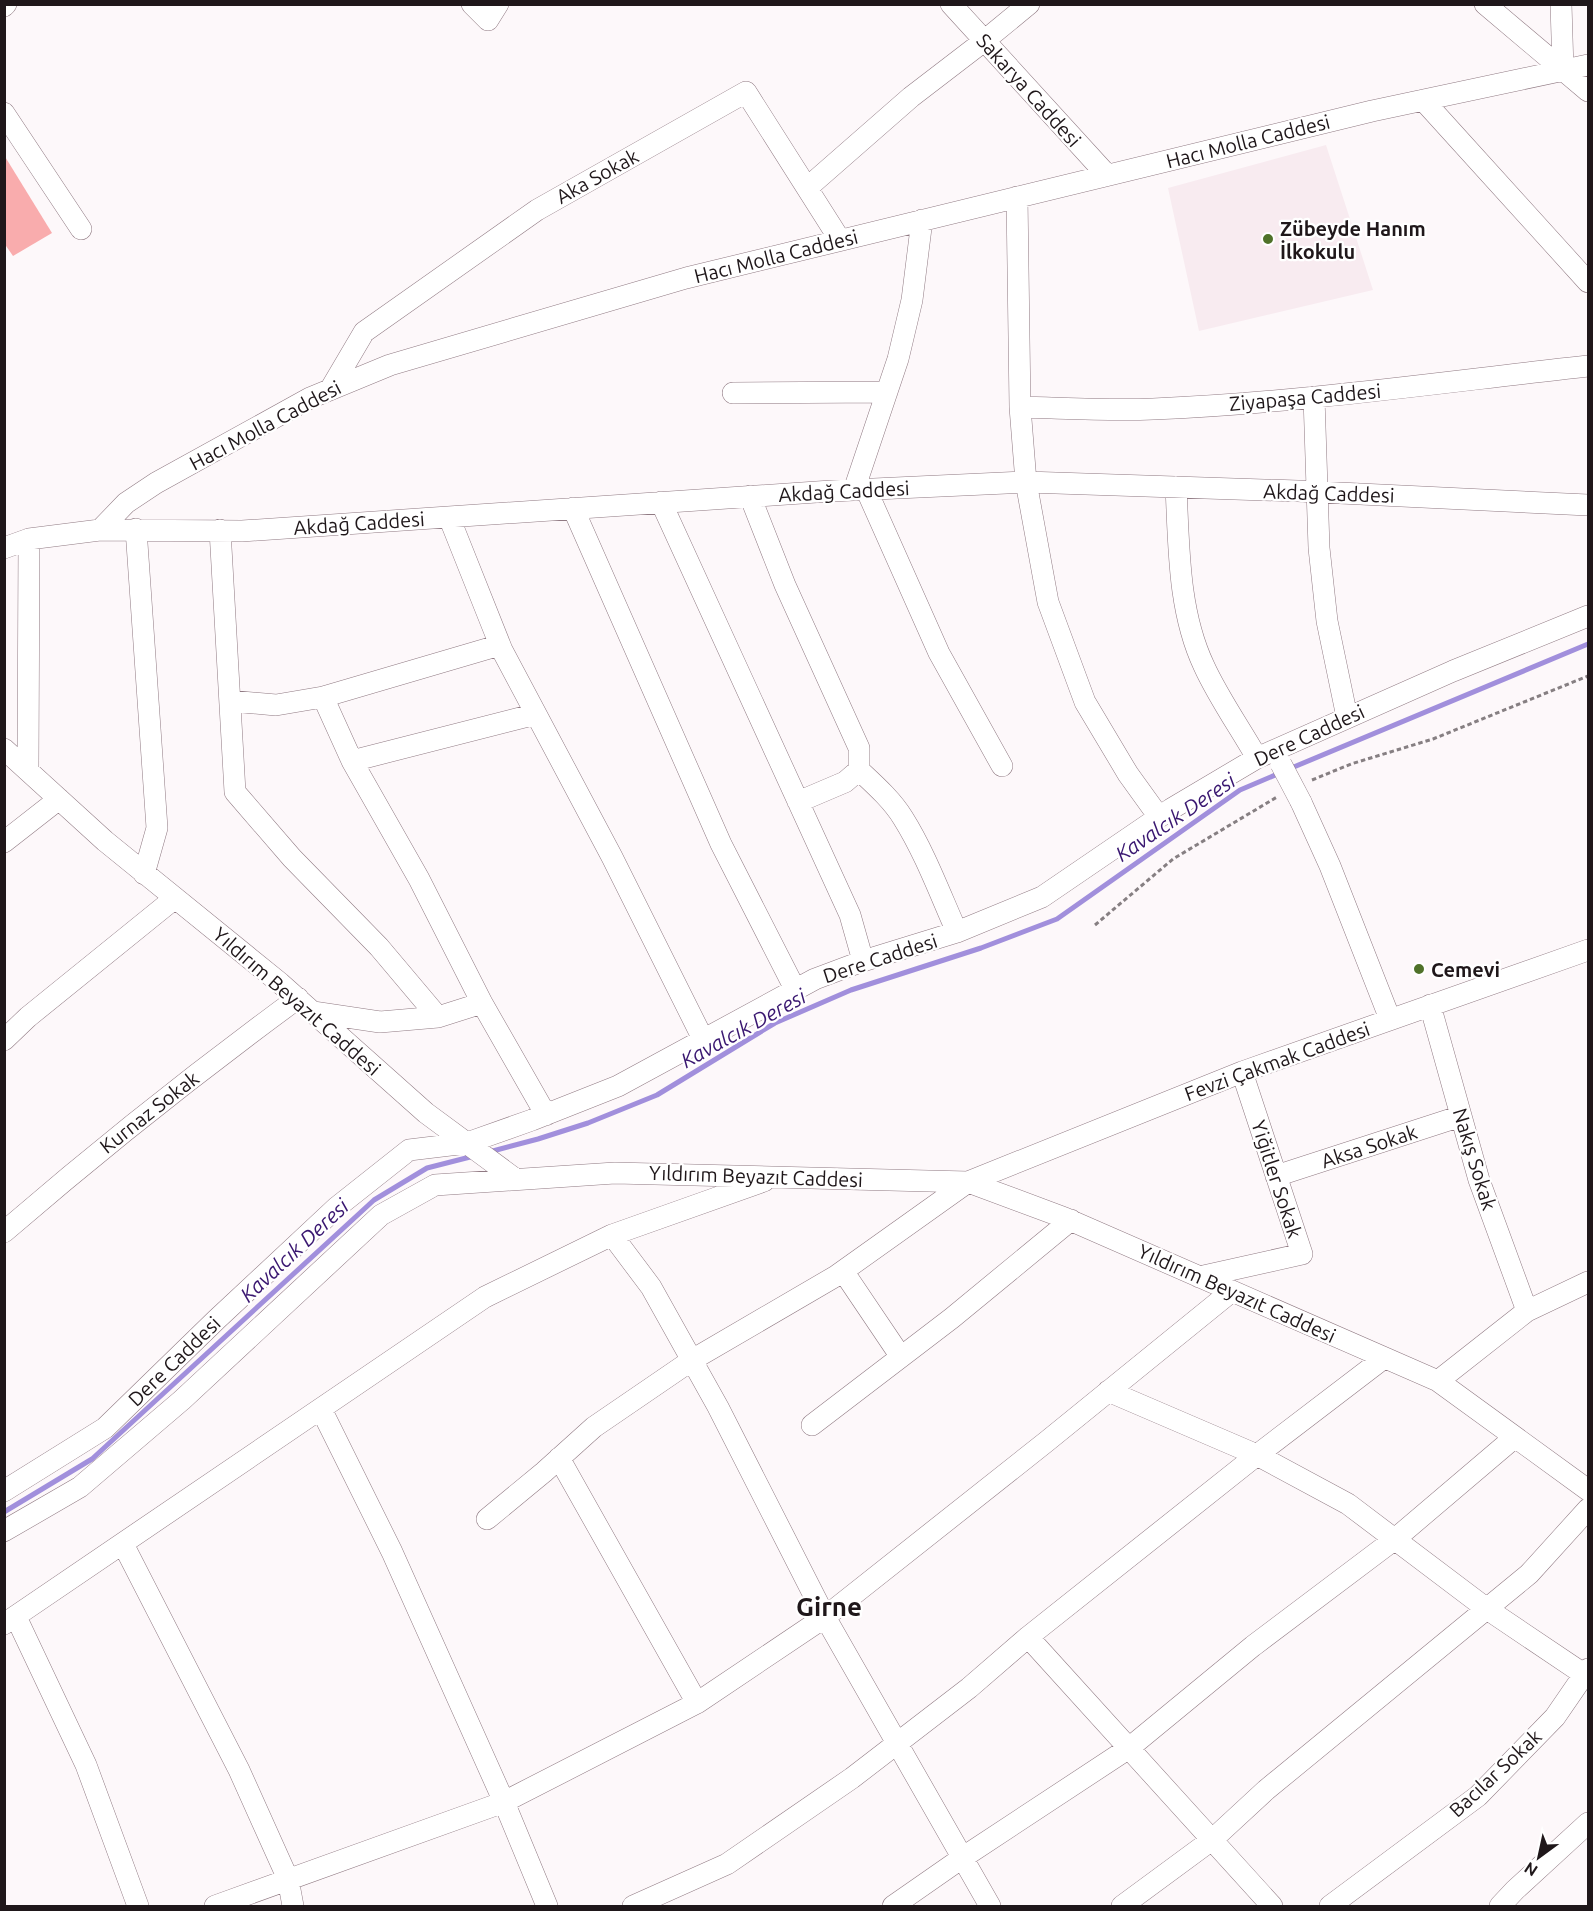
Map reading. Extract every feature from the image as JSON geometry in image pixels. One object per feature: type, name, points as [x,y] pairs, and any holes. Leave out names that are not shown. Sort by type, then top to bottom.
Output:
[{"type":"street","points":[[472,4],[489,20],[498,4]]},
{"type":"street","name":"Sakarya Caddesi","points":[[951,4],[1107,175]]},
{"type":"street","points":[[807,188],[911,97],[1029,4]]},
{"type":"street","points":[[1485,4],[1588,91]]},
{"type":"street","points":[[1561,4],[1563,70]]},
{"type":"street","name":"Hacı Molla Caddesi","points":[[100,530],[126,503],[156,483],[331,388],[390,365],[686,278],[1424,99],[1588,65]]},
{"type":"street","name":"Aka Sokak","points":[[331,388],[364,332],[537,210],[746,92],[840,240]]},
{"type":"street","points":[[1424,99],[1588,282]]},
{"type":"street","points":[[4,113],[81,229]]},
{"type":"street","points":[[1017,197],[1020,407],[1026,482],[1048,602],[1085,702],[1128,774],[1159,817]]},
{"type":"street","points":[[922,220],[912,300],[898,359],[860,490],[939,653],[1002,766]]},
{"type":"street","name":"Ziyapaşa Caddesi","points":[[1020,407],[1151,409],[1359,394],[1588,366]]},
{"type":"street","points":[[733,393],[887,392]]},
{"type":"street","points":[[1314,397],[1319,548],[1328,621],[1347,717]]},
{"type":"street","name":"Akdağ Caddesi","points":[[100,530],[242,531],[750,496],[1026,482],[1317,492],[1588,505]]},
{"type":"street","points":[[1176,487],[1180,566],[1188,620],[1204,666],[1301,802],[1330,866],[1390,1019]]},
{"type":"street","points":[[750,496],[785,585],[859,748],[859,770],[873,782],[903,817],[932,873],[957,932]]},
{"type":"street","points":[[661,502],[850,915],[863,961]]},
{"type":"street","points":[[573,508],[721,844],[795,989]]},
{"type":"street","points":[[449,517],[500,645],[612,857],[704,1039]]},
{"type":"street","points":[[136,529],[157,828],[144,874]]},
{"type":"street","points":[[4,548],[29,539],[100,530]]},
{"type":"street","points":[[220,530],[235,792],[292,858],[379,947],[438,1017]]},
{"type":"street","points":[[28,770],[29,539]]},
{"type":"street","name":"Dere Caddesi","points":[[4,1491],[108,1424],[337,1207],[410,1150],[467,1143],[546,1115],[618,1086],[815,979],[863,961],[957,932],[1042,897],[1159,817],[1347,717],[1588,616]]},
{"type":"street","points":[[231,701],[276,705],[323,697],[500,645]]},
{"type":"street","points":[[323,697],[352,762],[418,879],[482,1003],[546,1115]]},
{"type":"street","points":[[352,762],[536,714]]},
{"type":"street","name":"Yıldırım Beyazıt Caddesi","points":[[4,749],[144,874],[298,998],[426,1113],[514,1178],[615,1173],[968,1182],[1071,1221],[1438,1381],[1588,1490]]},
{"type":"street","points":[[798,802],[845,782],[859,770]]},
{"type":"street","points":[[4,842],[59,799]]},
{"type":"street","points":[[4,1040],[28,1017],[175,898]]},
{"type":"street","name":"Fevzi Çakmak Caddesi","points":[[968,1182],[1242,1072],[1588,950]]},
{"type":"street","name":"Kurnaz Sokak","points":[[4,1232],[88,1160],[298,998]]},
{"type":"street","points":[[313,1012],[380,1022],[438,1017],[482,1003]]},
{"type":"street","name":"Nakış Sokak","points":[[1430,1005],[1479,1179],[1527,1311]]},
{"type":"street","name":"Yiğitler Sokak","points":[[1199,1276],[1302,1254],[1242,1072]]},
{"type":"street","name":"Aksa Sokak","points":[[1276,1176],[1461,1116]]},
{"type":"street","points":[[138,1906],[86,1765],[10,1620],[485,1296],[612,1235],[776,1177]]},
{"type":"street","name":"Dere Caddesi","points":[[4,1531],[80,1487],[182,1400],[381,1215],[435,1185],[514,1178]]},
{"type":"street","points":[[487,1519],[594,1427],[692,1360],[843,1271],[968,1182]]},
{"type":"street","points":[[812,1425],[901,1358],[1071,1221]]},
{"type":"street","points":[[612,1235],[651,1287],[692,1360],[825,1617],[990,1906]]},
{"type":"street","points":[[843,1271],[901,1358]]},
{"type":"street","points":[[1438,1381],[1527,1311],[1588,1282]]},
{"type":"street","points":[[215,1906],[504,1802],[697,1703],[825,1617],[1232,1291]]},
{"type":"street","points":[[633,1906],[727,1864],[852,1778],[969,1688],[1028,1637],[1257,1455],[1384,1358]]},
{"type":"street","points":[[1108,1391],[1257,1455],[1348,1504],[1487,1609],[1587,1673]]},
{"type":"street","points":[[321,1409],[392,1552],[504,1802],[547,1906]]},
{"type":"street","points":[[108,1424],[125,1449]]},
{"type":"street","points":[[893,1906],[1129,1748],[1253,1646],[1395,1539],[1515,1437]]},
{"type":"street","points":[[559,1458],[697,1703]]},
{"type":"street","points":[[1122,1906],[1213,1839],[1266,1790],[1529,1574],[1588,1509]]},
{"type":"street","points":[[123,1544],[239,1770],[288,1879],[293,1906]]},
{"type":"street","points":[[1028,1637],[1272,1906]]},
{"type":"street","name":"Bacılar Sokak","points":[[1330,1906],[1478,1796],[1555,1717],[1587,1673]]},
{"type":"street","points":[[1500,1906],[1588,1823]]},
{"type":"path","points":[[1310,781],[1351,764],[1433,739],[1588,676]]},
{"type":"path","points":[[1095,925],[1173,859],[1280,795]]},
{"type":"shaded area","name":"Zübeyde Hanım İlkokulu","points":[[1326,145],[1373,290],[1199,331],[1168,188]]},
{"type":"building","points":[[4,155],[52,233],[13,256],[4,243]]},
{"type":"waterway","name":"Kavalcık Deresi","points":[[1289,769],[1588,644]]},
{"type":"waterway","name":"Kavalcık Deresi","points":[[489,1152],[588,1123],[657,1095],[775,1023],[851,990],[981,948],[1057,919],[1240,790],[1280,773]]},
{"type":"waterway","name":"Kavalcık Deresi","points":[[4,1512],[92,1459],[374,1200],[427,1168],[474,1156]]},
{"type":"place","name":"Zübeyde Hanım İlkokulu","points":[[1268,239]]},
{"type":"place","name":"Cemevi","points":[[1419,969]]},
{"type":"district","name":"Girne","points":[[829,1606]]}]
